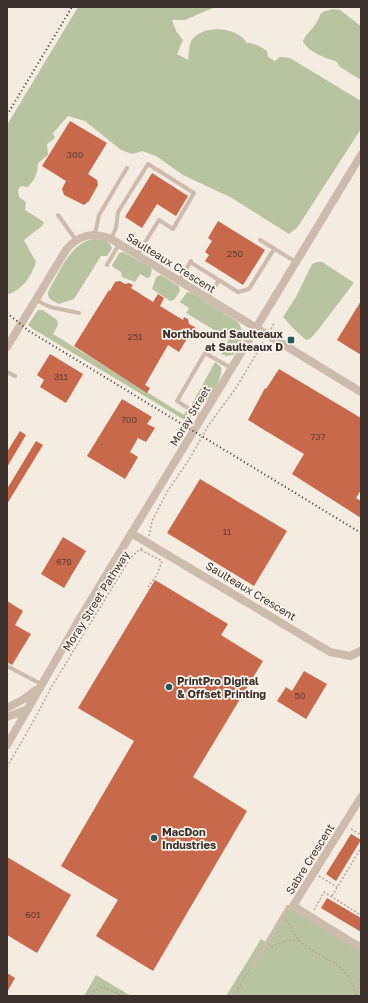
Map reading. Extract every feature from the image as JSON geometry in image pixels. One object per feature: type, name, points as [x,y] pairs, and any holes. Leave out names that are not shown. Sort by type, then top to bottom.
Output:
[{"type":"street","name":"Moray Street","points":[[7,745],[40,686],[131,534],[296,262],[358,165],[361,155]]},
{"type":"street","name":"Saulteaux Crescent","points":[[95,234],[111,239],[361,392]]},
{"type":"street","points":[[7,347],[66,250],[76,240],[95,234]]},
{"type":"street","name":"Saulteaux Crescent","points":[[131,534],[330,652],[350,656],[361,651]]},
{"type":"street","name":"Moray Street","points":[[7,708],[24,699],[40,686]]},
{"type":"street","points":[[7,717],[28,709]]},
{"type":"street","name":"Sabre Crescent","points":[[361,797],[294,906],[361,948]]},
{"type":"lane","points":[[111,239],[116,228],[118,212],[148,164],[194,193],[173,229],[158,220],[137,255]]},
{"type":"lane","points":[[95,234],[99,216],[127,168]]},
{"type":"lane","points":[[58,215],[76,240]]},
{"type":"lane","points":[[260,240],[296,262]]},
{"type":"lane","points":[[107,265],[119,244]]},
{"type":"lane","points":[[179,281],[190,261],[238,292],[249,289],[274,249]]},
{"type":"lane","points":[[208,298],[219,280]]},
{"type":"lane","points":[[36,300],[50,307],[79,313]]},
{"type":"lane","points":[[202,417],[177,401],[205,353],[232,368]]},
{"type":"lane","points":[[7,372],[14,376]]},
{"type":"lane","points":[[7,666],[40,686]]},
{"type":"lane","points":[[253,966],[288,907],[294,906]]},
{"type":"path","name":"Moray Street Pathway","points":[[7,767],[54,682],[126,565],[133,555],[141,550],[151,534],[152,521],[167,492],[190,458],[208,426],[236,388],[262,345]]},
{"type":"path","points":[[141,550],[162,561],[157,575],[148,588]]},
{"type":"path","points":[[344,824],[361,835]]},
{"type":"path","points":[[332,896],[361,848]]},
{"type":"path","points":[[314,873],[337,887]]},
{"type":"path","points":[[310,917],[324,892],[361,915]]},
{"type":"path","points":[[284,914],[299,941]]},
{"type":"path","points":[[262,951],[282,942],[294,939],[299,941],[346,972],[354,984],[357,996]]},
{"type":"path","points":[[234,996],[253,966]]},
{"type":"path","points":[[92,996],[95,990],[103,986],[123,996]]},
{"type":"green space","points":[[78,7],[215,7],[185,20],[172,20],[176,31],[183,40],[177,54],[188,60],[191,41],[196,36],[211,30],[228,30],[242,37],[247,43],[255,44],[267,51],[268,57],[275,61],[280,57],[290,58],[361,101],[361,129],[297,228],[289,234],[232,198],[183,175],[156,156],[142,151],[132,154],[121,150],[85,121],[68,116],[53,133],[55,138],[47,144],[48,155],[38,163],[37,173],[33,182],[28,187],[21,186],[18,190],[19,197],[26,202],[25,210],[44,222],[42,226],[24,240],[36,262],[32,272],[19,289],[10,294],[7,293],[7,125]]},
{"type":"green space","points":[[327,10],[340,10],[361,26],[361,80],[340,67],[336,61],[322,56],[308,48],[303,41],[317,22],[320,15]]},
{"type":"green space","points":[[93,239],[107,242],[112,248],[107,256],[101,256],[74,299],[59,304],[53,301],[49,298],[48,292],[66,260],[78,246]]},
{"type":"green space","points":[[123,252],[150,267],[152,270],[150,277],[147,278],[140,274],[135,282],[122,277],[121,272],[112,265],[119,253]]},
{"type":"green space","points":[[322,262],[353,282],[353,284],[318,330],[310,339],[306,340],[283,317],[296,297],[312,264]]},
{"type":"green space","points":[[161,275],[179,286],[180,291],[174,300],[170,301],[152,289],[156,277]]},
{"type":"green space","points":[[187,292],[192,293],[238,322],[242,331],[242,339],[239,348],[233,355],[227,356],[221,354],[229,339],[186,313],[189,308],[180,302]]},
{"type":"green space","points":[[38,310],[43,310],[57,320],[58,325],[53,334],[184,415],[186,411],[191,415],[191,424],[33,329],[28,325]]},
{"type":"green space","points":[[215,362],[221,367],[221,375],[216,386],[204,403],[200,405],[192,404]]},
{"type":"green space","points":[[288,907],[361,948],[361,996],[226,996],[261,939],[267,943]]},
{"type":"green space","points":[[96,975],[131,996],[84,996]]},
{"type":"building","points":[[70,121],[107,143],[88,174],[97,180],[98,185],[89,201],[84,205],[64,195],[62,189],[66,181],[42,166]]},
{"type":"building","points":[[152,173],[188,196],[176,216],[157,204],[142,228],[125,217]]},
{"type":"building","points":[[218,221],[265,250],[243,285],[205,261],[209,255],[205,252],[212,241],[208,238]]},
{"type":"building","points":[[120,281],[125,284],[129,283],[133,285],[131,288],[153,302],[158,294],[164,298],[160,306],[183,320],[184,317],[188,319],[189,324],[195,327],[196,331],[193,336],[188,337],[179,352],[168,345],[145,385],[150,388],[147,393],[74,346],[109,290],[110,291],[115,282]]},
{"type":"building","points":[[361,301],[361,355],[337,340]]},
{"type":"building","points":[[50,354],[83,374],[66,403],[40,387],[44,380],[37,375]]},
{"type":"building","points":[[279,369],[361,418],[361,490],[356,498],[361,501],[361,518],[292,474],[304,454],[248,420],[265,388],[266,389]]},
{"type":"building","points":[[122,399],[152,417],[147,424],[155,428],[146,442],[138,438],[130,452],[138,457],[125,479],[87,456]]},
{"type":"building","points":[[20,431],[26,435],[7,467],[7,452]]},
{"type":"building","points":[[36,441],[43,445],[7,504],[7,489]]},
{"type":"building","points":[[200,479],[287,531],[254,586],[167,533]]},
{"type":"building","points":[[63,537],[86,551],[64,588],[41,574]]},
{"type":"building","points":[[155,580],[228,624],[221,635],[263,661],[193,777],[247,811],[153,971],[96,936],[118,900],[61,866],[134,741],[78,708]]},
{"type":"building","points":[[7,601],[23,611],[15,625],[31,634],[12,665],[7,662]]},
{"type":"building","points":[[304,671],[327,684],[306,719],[277,701],[286,687],[292,691]]},
{"type":"building","points":[[351,834],[361,840],[336,881],[326,874]]},
{"type":"building","points":[[7,857],[71,895],[37,953],[7,935]]},
{"type":"building","points":[[327,898],[361,918],[361,932],[321,908]]},
{"type":"building","points":[[7,973],[15,978],[7,992]]},
{"type":"railway","points":[[7,115],[72,7]]},
{"type":"railway","points":[[7,313],[29,331],[361,533]]},
{"type":"place","name":"Northbound Saulteaux at Saulteaux D","points":[[291,340]]},
{"type":"place","name":"PrintPro Digital & Offset Printing","points":[[169,687]]},
{"type":"place","name":"MacDon Industries","points":[[154,838]]}]
